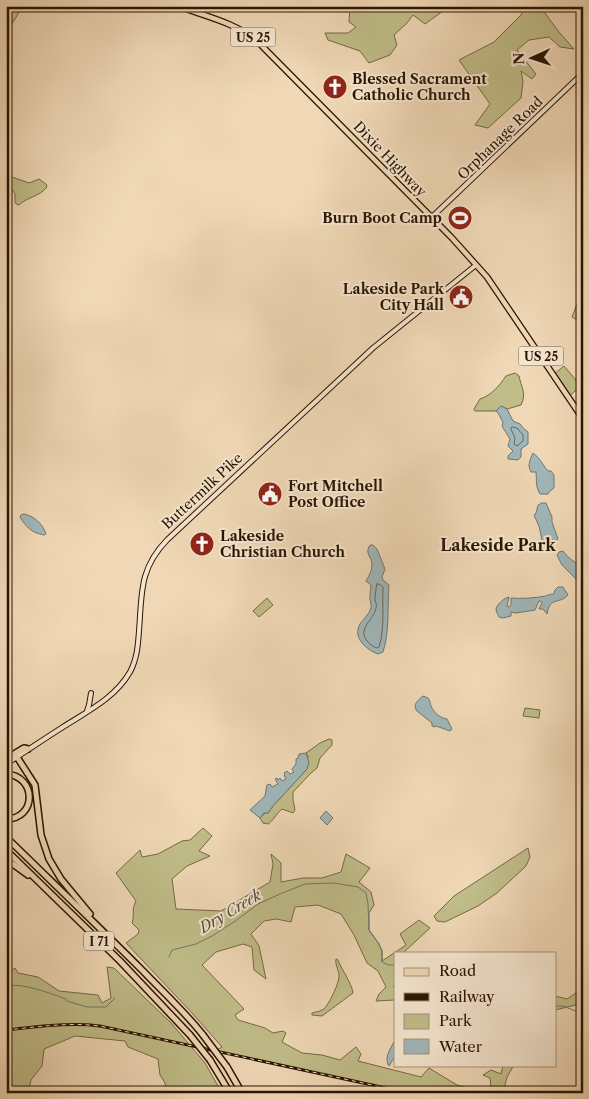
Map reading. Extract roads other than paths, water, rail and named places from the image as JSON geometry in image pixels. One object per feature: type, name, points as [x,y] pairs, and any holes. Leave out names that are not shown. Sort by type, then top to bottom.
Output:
[{"type":"highway","points":[[6,759],[24,748],[28,749]]},
{"type":"highway","points":[[17,757],[34,785],[41,835],[49,859],[61,879],[101,928]]},
{"type":"highway","points":[[6,774],[21,779],[28,788],[29,798],[28,805],[21,814],[13,819],[6,819]]},
{"type":"highway","name":"I 71","points":[[6,837],[101,928],[179,1007],[227,1067],[242,1093]]},
{"type":"highway","name":"I 71","points":[[6,850],[120,961],[190,1035],[210,1060],[230,1093]]},
{"type":"highway","points":[[6,859],[41,884]]},
{"type":"main road","name":"Dixie Highway","points":[[178,6],[236,27],[252,36],[452,238],[499,293],[583,419]]},
{"type":"main road","name":"Orphanage Road","points":[[432,218],[583,73]]},
{"type":"main road","name":"Buttermilk Pike","points":[[6,764],[102,702],[117,690],[130,670],[138,647],[144,578],[158,549],[177,529],[373,348],[476,264]]},
{"type":"main road","points":[[86,712],[91,694]]},
{"type":"water","points":[[501,406],[507,409],[513,421],[520,424],[528,432],[528,444],[521,449],[521,457],[518,460],[508,459],[508,456],[513,451],[508,446],[510,439],[496,411]]},
{"type":"water","points":[[533,453],[540,459],[548,471],[551,471],[554,475],[554,488],[548,494],[540,494],[537,486],[536,472],[531,472],[529,467]]},
{"type":"water","points":[[546,503],[558,539],[548,547],[542,540],[534,515],[538,505]]},
{"type":"water","points":[[24,514],[38,521],[46,534],[36,533],[27,527],[20,517]]},
{"type":"water","points":[[370,545],[377,549],[385,569],[382,577],[383,580],[389,585],[387,635],[383,652],[378,654],[369,650],[362,643],[358,634],[360,624],[371,608],[371,585],[366,581],[372,567],[368,553]]},
{"type":"water","points":[[563,551],[572,560],[583,566],[583,586],[562,565],[557,555]]},
{"type":"water","points":[[558,587],[563,587],[568,595],[550,605],[547,614],[543,609],[539,609],[542,603],[539,601],[535,610],[511,612],[511,616],[499,617],[496,610],[497,606],[507,598],[509,597],[507,606],[509,607],[511,605],[511,598],[546,596],[554,594]]},
{"type":"water","points":[[423,696],[429,699],[436,713],[442,718],[447,719],[452,729],[450,731],[432,726],[432,723],[417,711],[415,705]]},
{"type":"water","points":[[306,753],[309,763],[307,769],[268,813],[264,813],[260,818],[250,810],[265,796],[267,785],[270,784],[272,787],[278,784],[275,779],[277,778],[278,780],[280,778],[282,781],[286,779],[284,773],[287,771],[290,774],[294,772],[292,769],[296,764],[299,754]]},
{"type":"water","points":[[326,811],[333,818],[327,825],[320,818]]},
{"type":"water","points":[[394,1041],[394,1058],[389,1066],[387,1055]]},
{"type":"waterway","name":"Dry Creek","points":[[169,957],[172,950],[196,944],[212,936],[258,904],[280,894],[305,884],[334,883],[358,887],[366,893],[369,930],[382,951],[382,962],[394,965]]},
{"type":"waterway","name":"Dry Creek","points":[[6,986],[12,985],[36,989],[87,1007],[106,1007],[115,998]]},
{"type":"waterway","name":"Dry Creek","points":[[556,1006],[563,1006],[583,1014]]},
{"type":"railway","points":[[6,1030],[41,1026],[100,1026],[409,1093]]},
{"type":"railway","points":[[281,1091],[338,1089],[367,1093]]},
{"type":"place","name":"Blessed Sacrament Catholic Church","points":[[335,87]]},
{"type":"place","name":"Burn Boot Camp","points":[[460,218]]},
{"type":"place","name":"Lakeside Park City Hall","points":[[461,297]]},
{"type":"place","name":"Fort Mitchell Post Office","points":[[270,494]]},
{"type":"place","name":"Lakeside Christian Church","points":[[202,544]]},
{"type":"district","name":"Lakeside Park","points":[[498,545]]}]
